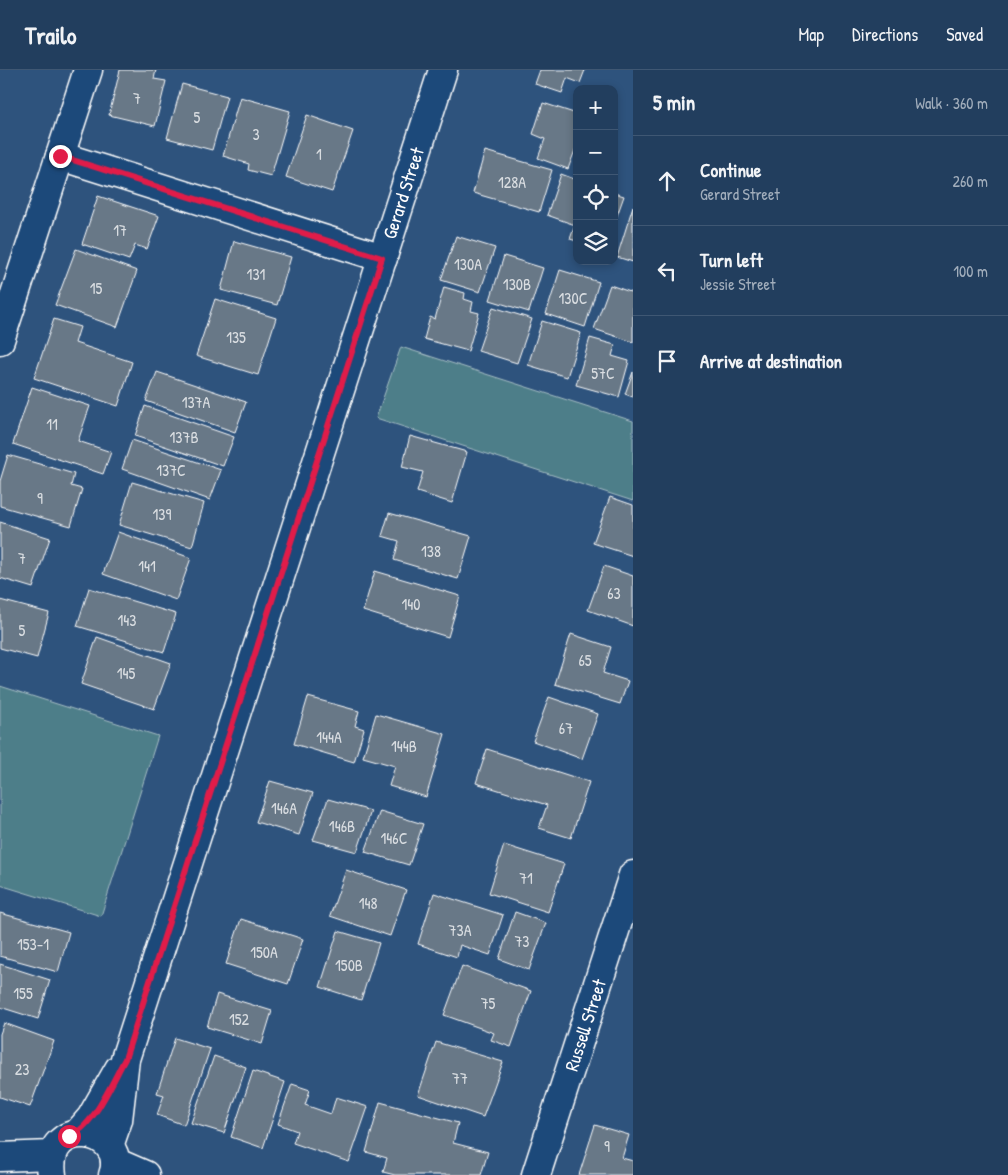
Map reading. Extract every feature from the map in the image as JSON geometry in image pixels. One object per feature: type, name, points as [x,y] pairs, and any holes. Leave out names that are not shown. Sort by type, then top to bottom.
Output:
[{"type":"street","points":[[0,340],[88,70]]},
{"type":"street","name":"Gerard Street","points":[[112,1161],[125,1059],[443,70]]},
{"type":"street","points":[[60,156],[382,258]]},
{"type":"street","name":"Russell Street","points":[[536,1175],[633,875]]},
{"type":"street","name":"Gerard Street","points":[[47,1168],[62,1140],[78,1133],[92,1118],[125,1059]]},
{"type":"street","points":[[78,1133],[95,1135],[112,1161],[145,1175]]},
{"type":"street","points":[[0,1157],[47,1168]]},
{"type":"street","points":[[0,1163],[28,1174],[47,1168]]},
{"type":"green space","points":[[401,347],[633,421],[633,501],[376,418]]},
{"type":"green space","points":[[0,686],[158,736],[101,916],[0,885]]},
{"type":"building","points":[[120,70],[156,70],[154,79],[166,81],[155,126],[109,115]]},
{"type":"building","points":[[540,70],[585,70],[580,83],[567,78],[562,93],[535,84]]},
{"type":"building","points":[[182,84],[227,96],[212,150],[167,138]]},
{"type":"building","points":[[240,97],[290,111],[271,176],[248,170],[249,164],[223,156]]},
{"type":"building","points":[[543,103],[573,113],[573,156],[568,169],[538,158],[545,139],[533,134]]},
{"type":"building","points":[[307,115],[353,131],[332,192],[286,177]]},
{"type":"building","points":[[485,151],[552,170],[539,212],[473,193]]},
{"type":"building","points":[[561,174],[573,178],[573,224],[547,215]]},
{"type":"building","points":[[618,194],[624,196],[618,213]]},
{"type":"building","points":[[98,196],[159,216],[147,249],[135,245],[129,260],[82,244]]},
{"type":"building","points":[[633,206],[633,262],[618,257]]},
{"type":"building","points":[[456,236],[495,248],[480,292],[441,280]]},
{"type":"building","points":[[234,241],[291,257],[277,305],[221,290]]},
{"type":"building","points":[[76,249],[137,271],[117,327],[55,305]]},
{"type":"building","points":[[504,256],[543,268],[529,312],[490,300]]},
{"type":"building","points":[[560,270],[599,282],[585,327],[546,314]]},
{"type":"building","points":[[610,285],[633,293],[633,342],[594,329]]},
{"type":"building","points":[[444,287],[465,293],[464,299],[473,302],[471,311],[479,313],[468,351],[424,339],[430,317],[435,319]]},
{"type":"building","points":[[215,299],[276,318],[258,375],[196,356]]},
{"type":"building","points":[[493,307],[532,319],[517,363],[478,351]]},
{"type":"building","points":[[54,319],[80,327],[75,343],[132,362],[118,406],[34,378]]},
{"type":"building","points":[[542,321],[581,333],[567,377],[528,365]]},
{"type":"building","points":[[590,338],[615,345],[612,356],[629,361],[619,397],[576,385]]},
{"type":"building","points":[[157,372],[246,402],[235,432],[146,401]]},
{"type":"building","points":[[633,372],[633,397],[625,394]]},
{"type":"building","points":[[32,387],[90,406],[78,441],[111,452],[103,474],[13,444]]},
{"type":"building","points":[[145,406],[234,437],[223,466],[135,436]]},
{"type":"building","points":[[410,436],[467,452],[452,503],[417,492],[423,472],[402,467]]},
{"type":"building","points":[[132,440],[221,470],[210,500],[122,469]]},
{"type":"building","points":[[8,455],[74,474],[71,486],[82,489],[71,526],[0,506],[0,481]]},
{"type":"building","points":[[132,482],[204,503],[192,547],[119,525]]},
{"type":"building","points":[[610,497],[633,505],[633,556],[593,543]]},
{"type":"building","points":[[389,513],[471,536],[458,579],[394,560],[399,541],[382,536]]},
{"type":"building","points":[[0,522],[50,538],[33,588],[0,578]]},
{"type":"building","points":[[118,532],[191,558],[176,600],[103,574]]},
{"type":"building","points":[[604,566],[633,576],[633,626],[588,610]]},
{"type":"building","points":[[375,571],[460,596],[448,637],[363,611]]},
{"type":"building","points":[[89,588],[176,614],[164,652],[77,626]]},
{"type":"building","points":[[0,600],[49,613],[37,658],[0,648]]},
{"type":"building","points":[[571,634],[611,647],[603,673],[628,681],[620,704],[555,684]]},
{"type":"building","points":[[97,637],[171,663],[154,709],[81,684]]},
{"type":"building","points":[[308,697],[359,711],[355,726],[364,729],[354,762],[294,744]]},
{"type":"building","points":[[549,697],[598,714],[582,759],[533,741]]},
{"type":"building","points":[[376,714],[445,734],[426,797],[389,786],[395,766],[363,757]]},
{"type":"building","points":[[487,749],[589,782],[571,838],[539,828],[547,805],[476,783]]},
{"type":"building","points":[[270,781],[313,793],[299,835],[256,822]]},
{"type":"building","points":[[328,799],[371,811],[357,852],[313,840]]},
{"type":"building","points":[[380,811],[423,824],[409,865],[365,852]]},
{"type":"building","points":[[504,845],[564,864],[548,912],[489,893]]},
{"type":"building","points":[[346,870],[406,890],[390,936],[330,916]]},
{"type":"building","points":[[434,893],[503,915],[490,955],[460,945],[457,957],[418,944]]},
{"type":"building","points":[[515,912],[546,923],[529,970],[499,959]]},
{"type":"building","points":[[0,913],[69,932],[58,972],[0,956]]},
{"type":"building","points":[[241,919],[303,939],[288,984],[226,964]]},
{"type":"building","points":[[338,931],[379,943],[361,1000],[320,987]]},
{"type":"building","points":[[0,964],[50,980],[38,1019],[0,1007]]},
{"type":"building","points":[[462,966],[531,991],[511,1047],[491,1040],[494,1033],[444,1015]]},
{"type":"building","points":[[217,994],[272,1011],[262,1044],[207,1027]]},
{"type":"building","points":[[4,1023],[54,1041],[30,1107],[0,1097],[0,1034]]},
{"type":"building","points":[[175,1038],[210,1049],[184,1125],[157,1115],[164,1095],[157,1093]]},
{"type":"building","points":[[436,1042],[503,1062],[483,1117],[418,1095]]},
{"type":"building","points":[[214,1056],[246,1067],[224,1133],[191,1123]]},
{"type":"building","points":[[253,1071],[285,1082],[263,1148],[231,1137]]},
{"type":"building","points":[[292,1084],[310,1090],[305,1105],[331,1114],[336,1097],[368,1107],[349,1162],[293,1143],[297,1131],[278,1124]]},
{"type":"building","points":[[380,1102],[458,1123],[453,1143],[488,1152],[481,1175],[395,1175],[383,1172],[387,1158],[366,1152]]},
{"type":"building","points":[[595,1125],[629,1135],[622,1158],[633,1161],[633,1175],[579,1175]]},
{"type":"route","points":[[60,156],[382,258],[125,1059],[92,1118],[78,1133],[69,1136]]}]
